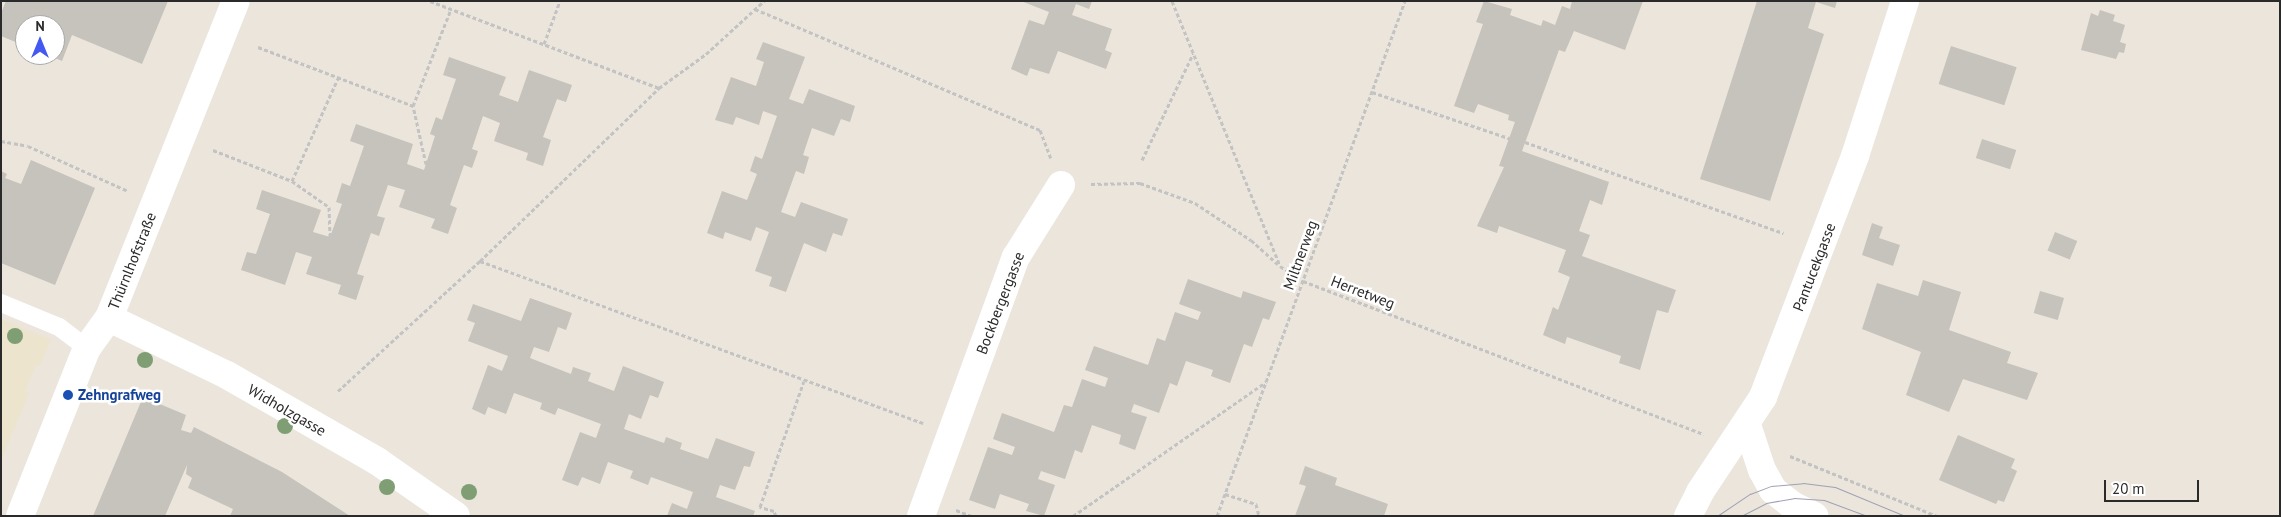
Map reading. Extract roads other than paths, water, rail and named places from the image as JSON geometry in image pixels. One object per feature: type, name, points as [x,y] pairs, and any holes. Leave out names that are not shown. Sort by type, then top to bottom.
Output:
[{"type":"street","name":"Thürnlhofstraße","points":[[20,516],[87,348],[109,318],[236,1]]},
{"type":"street","name":"Pantucekgasse","points":[[1688,516],[1700,492],[1747,433],[1763,397],[1815,268],[1856,156],[1905,1]]},
{"type":"street","name":"Bockbergergasse","points":[[921,516],[1016,256],[1061,185]]},
{"type":"street","name":"Widholzgasse","points":[[109,318],[227,375],[378,461],[456,516]]},
{"type":"street","points":[[1747,433],[1762,470],[1774,490],[1792,505],[1815,516]]},
{"type":"lane","points":[[1,303],[59,327],[87,348]]},
{"type":"tram line","points":[[1717,516],[1750,494],[1771,486],[1803,483],[1835,487],[1905,516]]},
{"type":"tram line","points":[[1741,516],[1766,503],[1794,498],[1824,500],[1867,516]]},
{"type":"place","name":"Zehngrafweg","points":[[68,395]]}]
